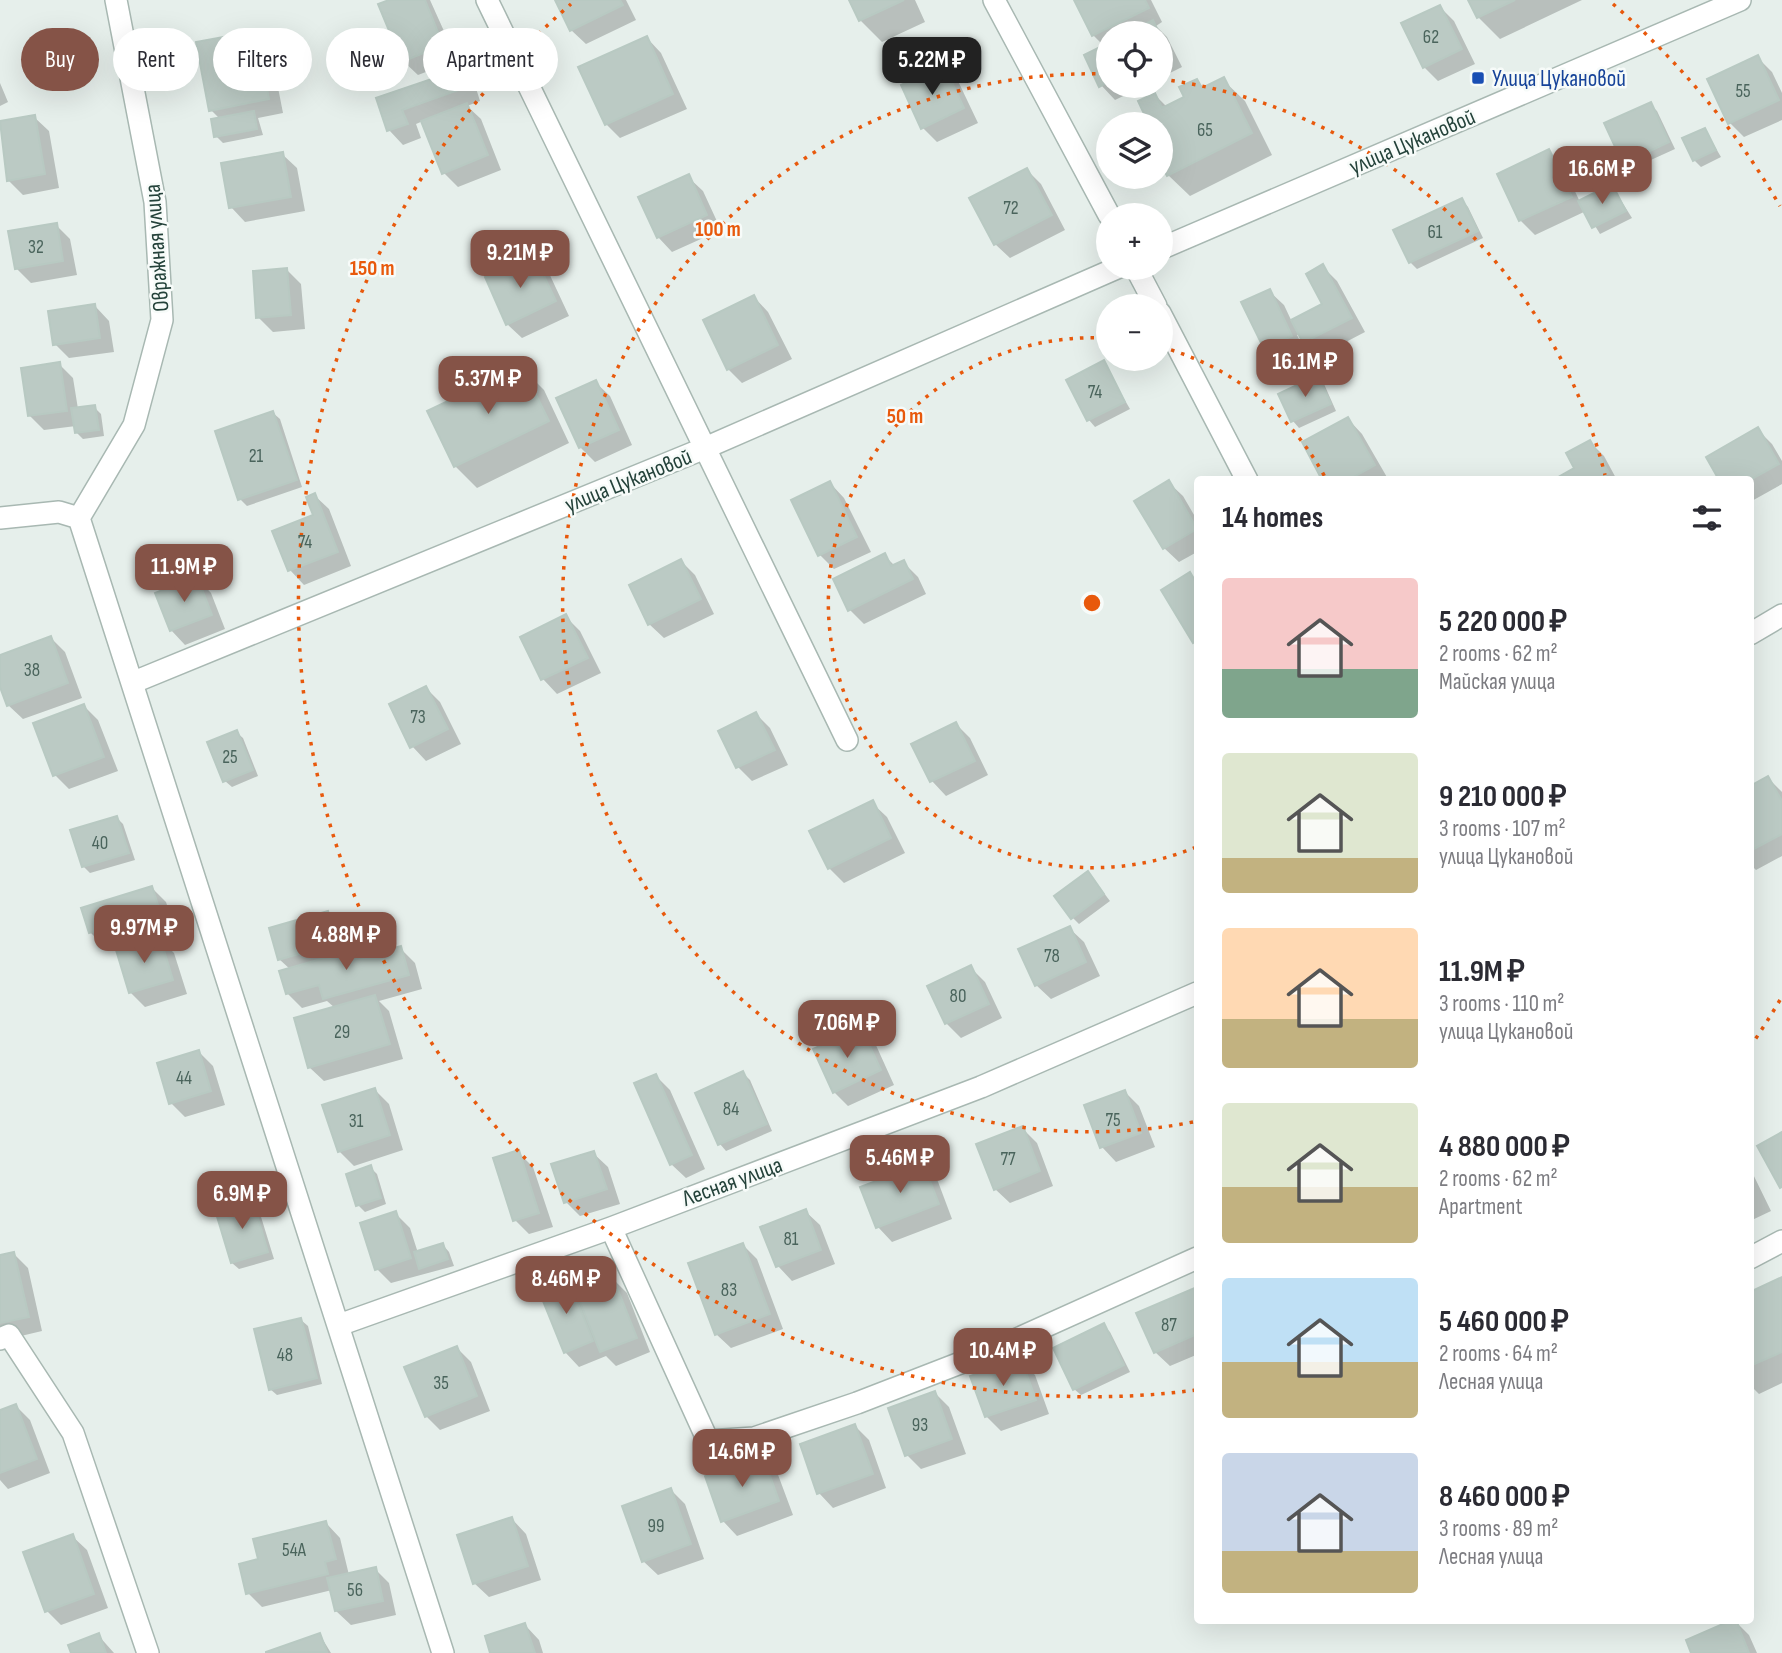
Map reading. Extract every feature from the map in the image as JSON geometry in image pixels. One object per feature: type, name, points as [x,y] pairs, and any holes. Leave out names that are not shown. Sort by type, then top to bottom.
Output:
[{"type":"street","name":"Овражная улица","points":[[79,517],[134,425],[162,320],[155,202],[116,0]]},
{"type":"street","points":[[487,0],[847,740]]},
{"type":"street","points":[[994,0],[1102,203]]},
{"type":"street","name":"улица Цукановой","points":[[1173,243],[1740,0]]},
{"type":"street","name":"улица Цукановой","points":[[134,682],[705,448],[1096,277]]},
{"type":"street","points":[[1173,338],[1245,476]]},
{"type":"street","points":[[0,517],[59,512],[79,517],[443,1653]]},
{"type":"street","points":[[1754,632],[1782,615]]},
{"type":"street","name":"Лесная улица","points":[[339,1325],[611,1228],[981,1087],[1194,994]]},
{"type":"street","points":[[611,1228],[708,1441],[754,1438],[857,1403],[986,1353],[1194,1259]]},
{"type":"street","points":[[1754,1256],[1782,1241]]},
{"type":"street","points":[[0,1339],[9,1335],[73,1433],[148,1653]]},
{"type":"building","points":[[389,0],[425,0],[436,28],[423,28],[423,53],[409,59],[409,28],[388,28],[378,4]]},
{"type":"building","points":[[555,0],[620,0],[623,5],[570,31]]},
{"type":"building","points":[[849,0],[904,0],[859,21]]},
{"type":"building","points":[[1074,0],[1145,0],[1149,8],[1123,21],[1096,21],[1096,34],[1092,36]]},
{"type":"building","points":[[1468,0],[1515,0],[1477,18]]},
{"type":"building","points":[[1440,5],[1462,49],[1423,68],[1401,23]]},
{"type":"building","points":[[647,36],[673,94],[605,125],[578,67]]},
{"type":"building","points":[[213,39],[213,91],[267,91],[269,99],[209,111],[199,58],[199,41]]},
{"type":"building","points":[[1096,49],[1096,81],[1084,55]]},
{"type":"building","points":[[1758,55],[1779,100],[1728,124],[1707,79]]},
{"type":"building","points":[[944,65],[964,108],[921,129],[901,85]]},
{"type":"building","points":[[1224,77],[1252,133],[1173,173],[1173,112],[1143,112],[1138,101],[1157,98],[1162,108],[1184,97],[1179,87],[1197,79],[1202,88]]},
{"type":"building","points":[[423,82],[423,91],[456,91],[402,110],[408,124],[387,131],[376,98],[397,91],[409,91],[409,87]]},
{"type":"building","points":[[1651,102],[1669,142],[1623,164],[1604,123]]},
{"type":"building","points":[[467,103],[488,155],[442,174],[421,121]]},
{"type":"building","points":[[254,111],[257,129],[214,137],[211,119]]},
{"type":"building","points":[[35,115],[45,174],[7,181],[0,121]]},
{"type":"building","points":[[1705,128],[1716,150],[1693,161],[1682,138]]},
{"type":"building","points":[[1549,149],[1572,197],[1519,221],[1497,174]]},
{"type":"building","points":[[283,152],[291,197],[229,208],[221,163]]},
{"type":"building","points":[[1027,168],[1052,215],[994,245],[969,198]]},
{"type":"building","points":[[689,174],[707,215],[657,238],[638,197]]},
{"type":"building","points":[[1612,184],[1626,211],[1592,228],[1578,201]]},
{"type":"building","points":[[1462,198],[1478,231],[1409,263],[1393,230]]},
{"type":"building","points":[[57,223],[63,261],[15,269],[8,231]]},
{"type":"building","points":[[534,255],[556,301],[506,325],[485,277]]},
{"type":"building","points":[[1323,264],[1352,318],[1303,343],[1291,320],[1322,304],[1306,274]]},
{"type":"building","points":[[287,268],[291,315],[256,318],[253,271]]},
{"type":"building","points":[[1270,289],[1292,336],[1264,349],[1241,302]]},
{"type":"building","points":[[754,295],[778,345],[727,370],[703,320]]},
{"type":"building","points":[[95,304],[100,338],[53,345],[48,311]]},
{"type":"building","points":[[60,362],[67,411],[28,416],[21,368]]},
{"type":"building","points":[[1096,364],[1096,371],[1110,371],[1125,402],[1087,421],[1066,380]]},
{"type":"building","points":[[522,366],[549,421],[454,467],[427,411]]},
{"type":"building","points":[[1318,375],[1331,404],[1291,422],[1278,394]]},
{"type":"building","points":[[596,380],[619,430],[579,448],[556,398]]},
{"type":"building","points":[[95,405],[99,430],[75,433],[71,408]]},
{"type":"building","points":[[273,411],[297,480],[238,500],[215,431]]},
{"type":"building","points":[[1348,417],[1375,465],[1355,476],[1320,476],[1302,442]]},
{"type":"building","points":[[1758,427],[1779,464],[1754,478],[1717,476],[1706,457]]},
{"type":"building","points":[[1590,440],[1609,473],[1604,476],[1560,476],[1574,468],[1566,453]]},
{"type":"building","points":[[1169,480],[1194,524],[1194,531],[1163,549],[1134,501]]},
{"type":"building","points":[[830,481],[857,537],[818,556],[791,500]]},
{"type":"building","points":[[315,493],[338,552],[288,571],[272,531],[313,515],[306,497]]},
{"type":"building","points":[[885,553],[891,566],[904,560],[913,579],[848,611],[833,579]]},
{"type":"building","points":[[681,559],[701,599],[648,625],[629,585]]},
{"type":"building","points":[[1190,572],[1194,579],[1193,643],[1161,590]]},
{"type":"building","points":[[197,576],[212,615],[170,631],[155,593]]},
{"type":"building","points":[[566,614],[588,658],[541,680],[520,637]]},
{"type":"building","points":[[51,636],[68,683],[7,706],[0,687],[0,655]]},
{"type":"building","points":[[426,686],[448,729],[410,748],[389,704]]},
{"type":"building","points":[[84,704],[104,757],[53,776],[33,723]]},
{"type":"building","points":[[756,712],[775,750],[736,768],[718,731]]},
{"type":"building","points":[[956,722],[975,761],[930,782],[911,744]]},
{"type":"building","points":[[237,730],[253,770],[223,782],[207,742]]},
{"type":"building","points":[[1768,776],[1782,801],[1782,834],[1754,849],[1754,784]]},
{"type":"building","points":[[873,800],[891,838],[828,869],[809,831]]},
{"type":"building","points":[[117,816],[129,853],[82,867],[70,830]]},
{"type":"building","points":[[1088,871],[1104,894],[1071,919],[1054,896]]},
{"type":"building","points":[[152,886],[160,911],[89,933],[81,908]]},
{"type":"building","points":[[328,911],[337,943],[278,960],[269,928]]},
{"type":"building","points":[[1070,926],[1086,962],[1035,986],[1018,949]]},
{"type":"building","points":[[160,937],[173,980],[129,993],[116,950]]},
{"type":"building","points":[[401,946],[409,975],[323,999],[319,985],[286,994],[279,971],[356,949],[358,959]]},
{"type":"building","points":[[971,965],[989,1004],[945,1024],[927,986]]},
{"type":"building","points":[[375,995],[390,1044],[308,1068],[294,1018]]},
{"type":"building","points":[[861,1027],[881,1070],[833,1093],[813,1049]]},
{"type":"building","points":[[199,1050],[211,1091],[169,1104],[157,1063]]},
{"type":"building","points":[[743,1071],[767,1124],[718,1145],[695,1093]]},
{"type":"building","points":[[656,1074],[692,1155],[670,1165],[634,1083]]},
{"type":"building","points":[[375,1088],[390,1135],[338,1152],[322,1105]]},
{"type":"building","points":[[1125,1090],[1141,1133],[1100,1148],[1084,1105]]},
{"type":"building","points":[[1023,1126],[1040,1171],[994,1190],[976,1144]]},
{"type":"building","points":[[1782,1132],[1782,1187],[1780,1188],[1757,1146]]},
{"type":"building","points":[[519,1150],[539,1213],[513,1221],[493,1158]]},
{"type":"building","points":[[594,1151],[607,1189],[564,1203],[551,1164]]},
{"type":"building","points":[[923,1163],[939,1204],[876,1228],[860,1187]]},
{"type":"building","points":[[371,1165],[381,1198],[356,1206],[346,1174]]},
{"type":"building","points":[[252,1198],[268,1252],[231,1263],[215,1210]]},
{"type":"building","points":[[806,1209],[821,1250],[776,1267],[760,1227]]},
{"type":"building","points":[[396,1211],[411,1258],[375,1270],[360,1223]]},
{"type":"building","points":[[443,1243],[448,1259],[419,1269],[414,1252]]},
{"type":"building","points":[[743,1243],[770,1314],[715,1335],[688,1263]]},
{"type":"building","points":[[14,1252],[29,1317],[0,1323],[0,1255]]},
{"type":"building","points":[[613,1277],[637,1338],[600,1352],[576,1292]]},
{"type":"building","points":[[1782,1277],[1782,1352],[1754,1364],[1754,1290]]},
{"type":"building","points":[[569,1280],[593,1341],[564,1353],[539,1291]]},
{"type":"building","points":[[1194,1288],[1194,1335],[1154,1353],[1136,1313]]},
{"type":"building","points":[[301,1318],[317,1378],[269,1390],[254,1329]]},
{"type":"building","points":[[1104,1323],[1124,1365],[1073,1390],[1053,1348]]},
{"type":"building","points":[[457,1346],[477,1396],[425,1417],[404,1367]]},
{"type":"building","points":[[1021,1358],[1036,1400],[985,1417],[970,1376]]},
{"type":"building","points":[[935,1391],[952,1439],[905,1456],[888,1408]]},
{"type":"building","points":[[16,1404],[37,1459],[0,1473],[0,1410]]},
{"type":"building","points":[[855,1424],[873,1474],[817,1494],[800,1444]]},
{"type":"building","points":[[763,1456],[779,1501],[721,1522],[705,1476]]},
{"type":"building","points":[[671,1488],[691,1544],[642,1562],[622,1506]]},
{"type":"building","points":[[512,1517],[528,1566],[473,1584],[457,1535]]},
{"type":"building","points":[[326,1521],[336,1559],[325,1562],[328,1574],[246,1594],[239,1564],[258,1559],[253,1539]]},
{"type":"building","points":[[73,1534],[94,1594],[45,1612],[23,1552]]},
{"type":"building","points":[[376,1567],[383,1601],[335,1611],[327,1578]]},
{"type":"building","points":[[525,1623],[535,1653],[490,1653],[485,1636]]},
{"type":"building","points":[[1723,1624],[1738,1624],[1749,1653],[1691,1653],[1686,1640]]},
{"type":"building","points":[[99,1633],[106,1653],[71,1653],[68,1645]]},
{"type":"building","points":[[320,1633],[327,1652],[266,1653],[266,1652]]},
{"type":"place","name":"Улица Цукановой","points":[[1478,78]]}]
